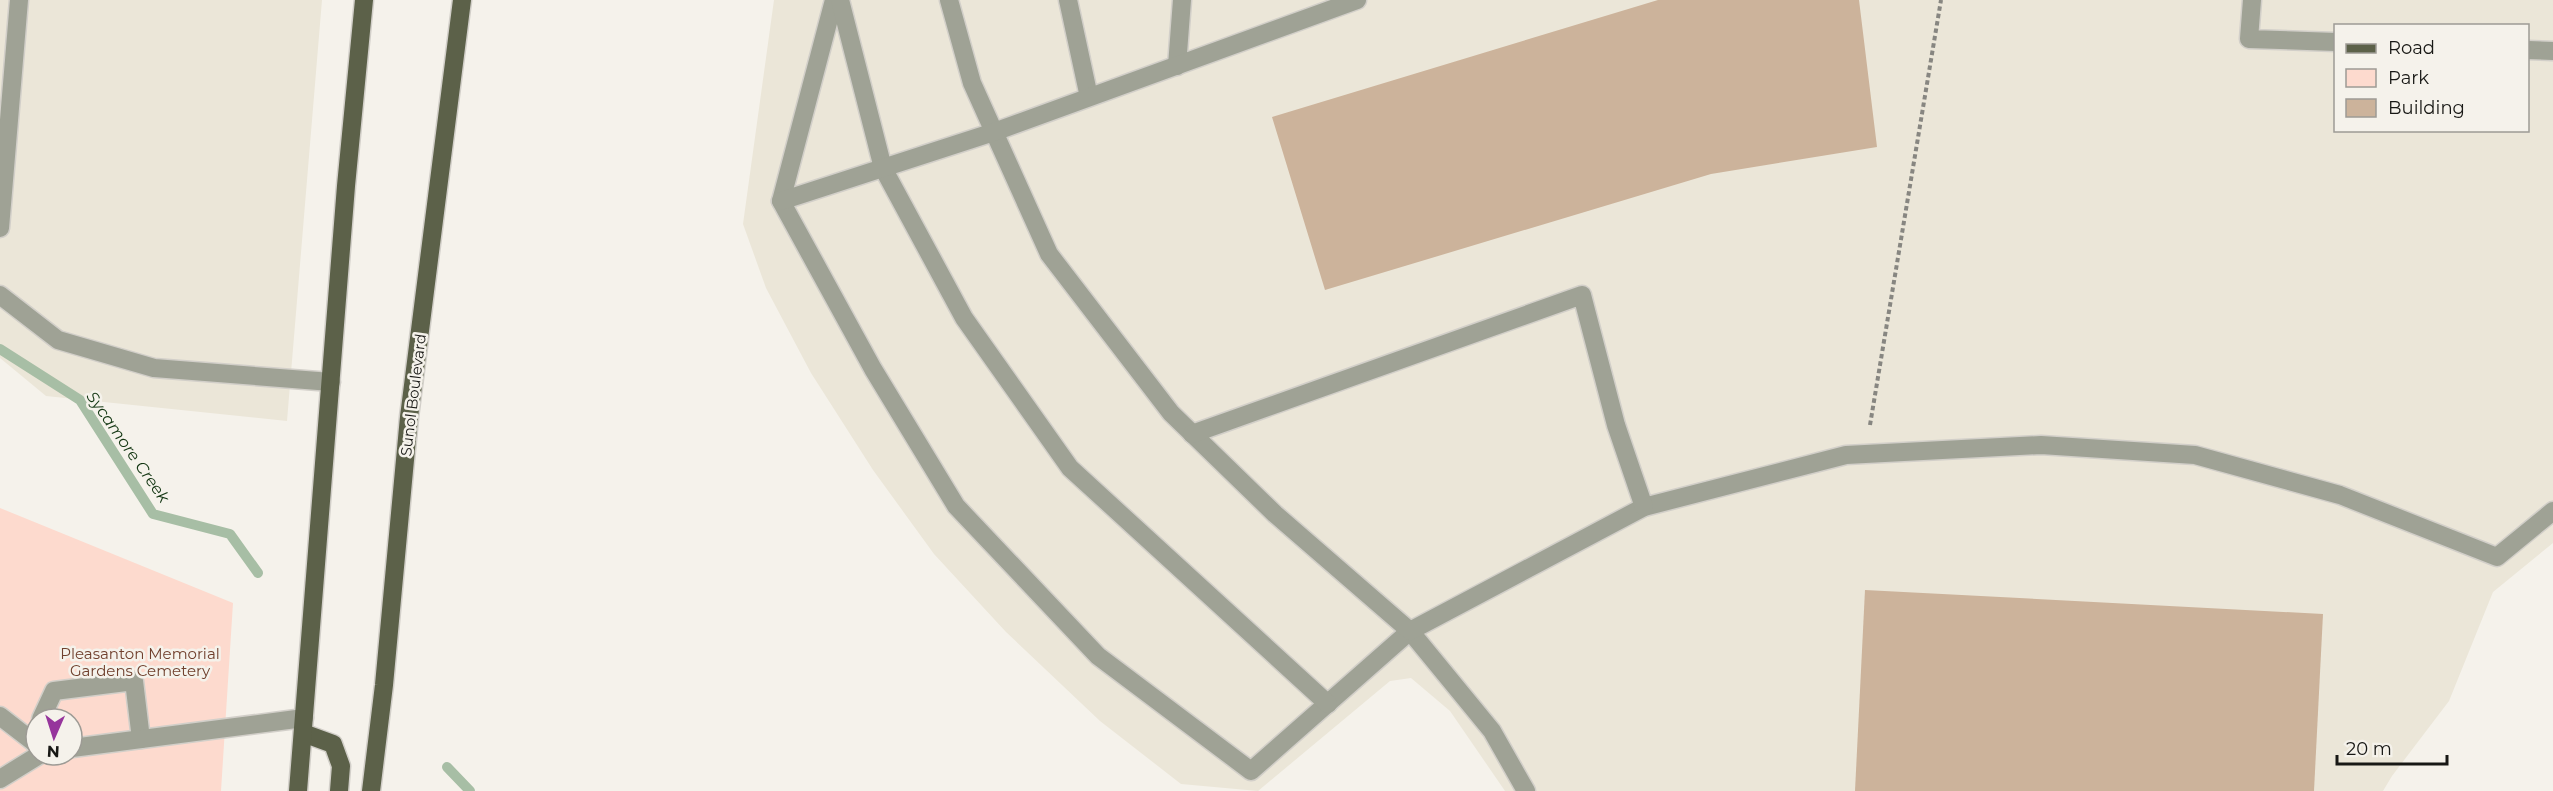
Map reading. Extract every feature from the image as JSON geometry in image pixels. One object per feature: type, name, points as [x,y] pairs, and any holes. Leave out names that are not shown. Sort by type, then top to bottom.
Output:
[{"type":"main road","points":[[298,791],[364,0]]},
{"type":"main road","name":"Sunol Boulevard","points":[[371,791],[384,686],[410,417],[462,0]]},
{"type":"main road","points":[[303,725],[333,744],[340,766],[339,791]]},
{"type":"lane","points":[[0,228],[19,0]]},
{"type":"lane","points":[[834,0],[781,201],[873,369],[956,506],[1098,656],[1251,771],[1410,631],[1644,507],[1846,455],[2041,445],[2195,455],[2340,495],[2497,557],[2553,511]]},
{"type":"lane","points":[[840,0],[883,168],[964,318],[1070,468],[1328,704]]},
{"type":"lane","points":[[949,0],[972,83],[1049,254],[1171,413],[1275,514],[1410,631],[1492,731],[1526,791]]},
{"type":"lane","points":[[1068,0],[1089,97]]},
{"type":"lane","points":[[1177,66],[1182,0]]},
{"type":"lane","points":[[781,201],[994,132],[1357,0]]},
{"type":"lane","points":[[2252,0],[2249,39],[2334,42]]},
{"type":"lane","points":[[2529,50],[2553,51]]},
{"type":"lane","points":[[0,295],[58,340],[154,368],[331,382]]},
{"type":"lane","points":[[1192,434],[1582,295],[1616,425],[1644,507]]},
{"type":"lane","points":[[47,707],[54,691],[134,681],[141,739]]},
{"type":"lane","points":[[0,716],[24,735]]},
{"type":"lane","points":[[84,746],[141,739],[303,725]]},
{"type":"lane","points":[[0,778],[24,764]]},
{"type":"path","points":[[1866,454],[1941,0]]},
{"type":"shaded area","points":[[0,0],[322,0],[287,421],[46,396],[0,358]]},
{"type":"shaded area","points":[[774,0],[2553,0],[2553,543],[2493,592],[2449,701],[2383,791],[1505,791],[1450,711],[1411,678],[1390,681],[1258,791],[1181,784],[1100,721],[1006,632],[934,554],[873,470],[811,373],[766,288],[743,224]]},
{"type":"green space","name":"Pleasanton Memorial Gardens Cemetery","points":[[0,508],[233,603],[221,791],[0,791]]},
{"type":"building","points":[[1658,0],[1859,0],[1877,147],[1711,174],[1325,290],[1272,117]]},
{"type":"building","points":[[1865,590],[2323,614],[2314,791],[1855,791]]},
{"type":"waterway","name":"Sycamore Creek","points":[[0,349],[80,400],[153,514],[230,534],[258,573]]},
{"type":"waterway","name":"Sycamore Creek","points":[[447,767],[470,791]]}]
